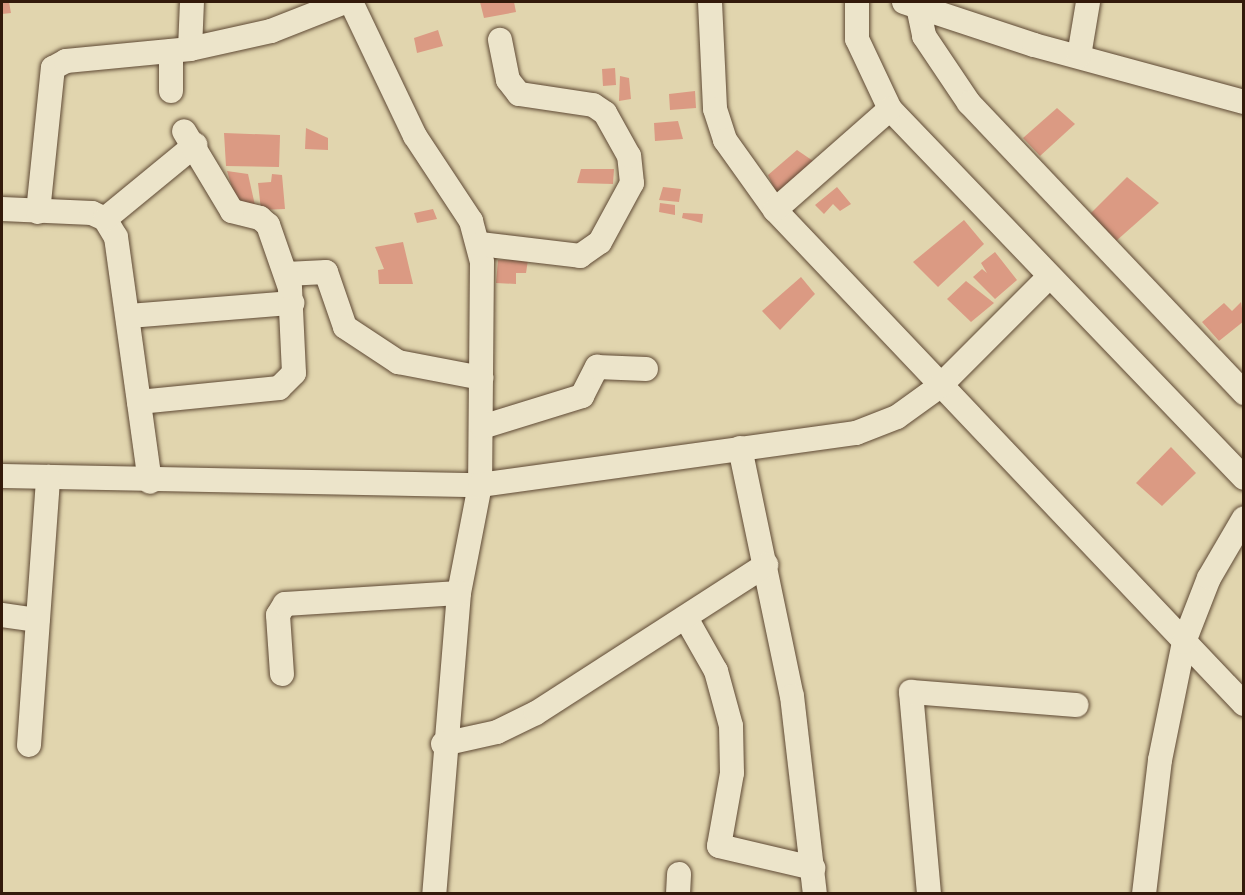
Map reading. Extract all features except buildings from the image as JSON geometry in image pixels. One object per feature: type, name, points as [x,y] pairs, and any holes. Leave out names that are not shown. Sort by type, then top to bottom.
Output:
[{"type":"street","points":[[171,92],[192,2]]},
{"type":"street","points":[[38,212],[53,68],[66,61],[180,50],[271,31],[345,2]]},
{"type":"street","points":[[351,2],[390,89],[480,244],[482,427],[480,485],[459,593],[443,744],[434,894]]},
{"type":"street","points":[[710,2],[715,109],[725,140],[775,210],[940,387],[1244,704]]},
{"type":"street","points":[[857,2],[857,39],[890,109],[1244,478]]},
{"type":"street","points":[[1079,56],[1088,2]]},
{"type":"street","points":[[912,3],[1079,56],[1244,102]]},
{"type":"street","points":[[912,3],[924,36],[969,103],[1244,393]]},
{"type":"street","points":[[480,244],[580,256],[600,242],[632,183],[629,156],[605,113],[592,105],[519,94],[508,80],[500,40]]},
{"type":"street","points":[[775,210],[890,109]]},
{"type":"street","points":[[105,219],[190,138],[234,213],[264,220],[286,274],[292,303],[294,373],[288,383],[139,402]]},
{"type":"street","points":[[2,209],[92,213],[105,219],[116,237],[129,316],[150,482]]},
{"type":"street","points":[[286,274],[326,272],[345,327],[398,362],[481,378]]},
{"type":"street","points":[[2,476],[150,482],[480,485],[856,433],[897,417],[940,387],[1049,276]]},
{"type":"street","points":[[129,316],[292,303]]},
{"type":"street","points":[[482,427],[582,396],[597,367],[646,369]]},
{"type":"street","points":[[740,448],[792,696],[813,868],[814,894]]},
{"type":"street","points":[[29,745],[48,477]]},
{"type":"street","points":[[1144,894],[1160,760],[1184,642],[1209,578],[1244,518]]},
{"type":"street","points":[[443,744],[514,725],[686,618],[766,565]]},
{"type":"street","points":[[282,674],[278,615],[285,604],[459,593]]},
{"type":"street","points":[[2,615],[38,620]]},
{"type":"street","points":[[686,618],[716,671],[731,726],[732,773],[719,846],[813,868]]},
{"type":"street","points":[[929,894],[911,692],[1076,705]]}]
